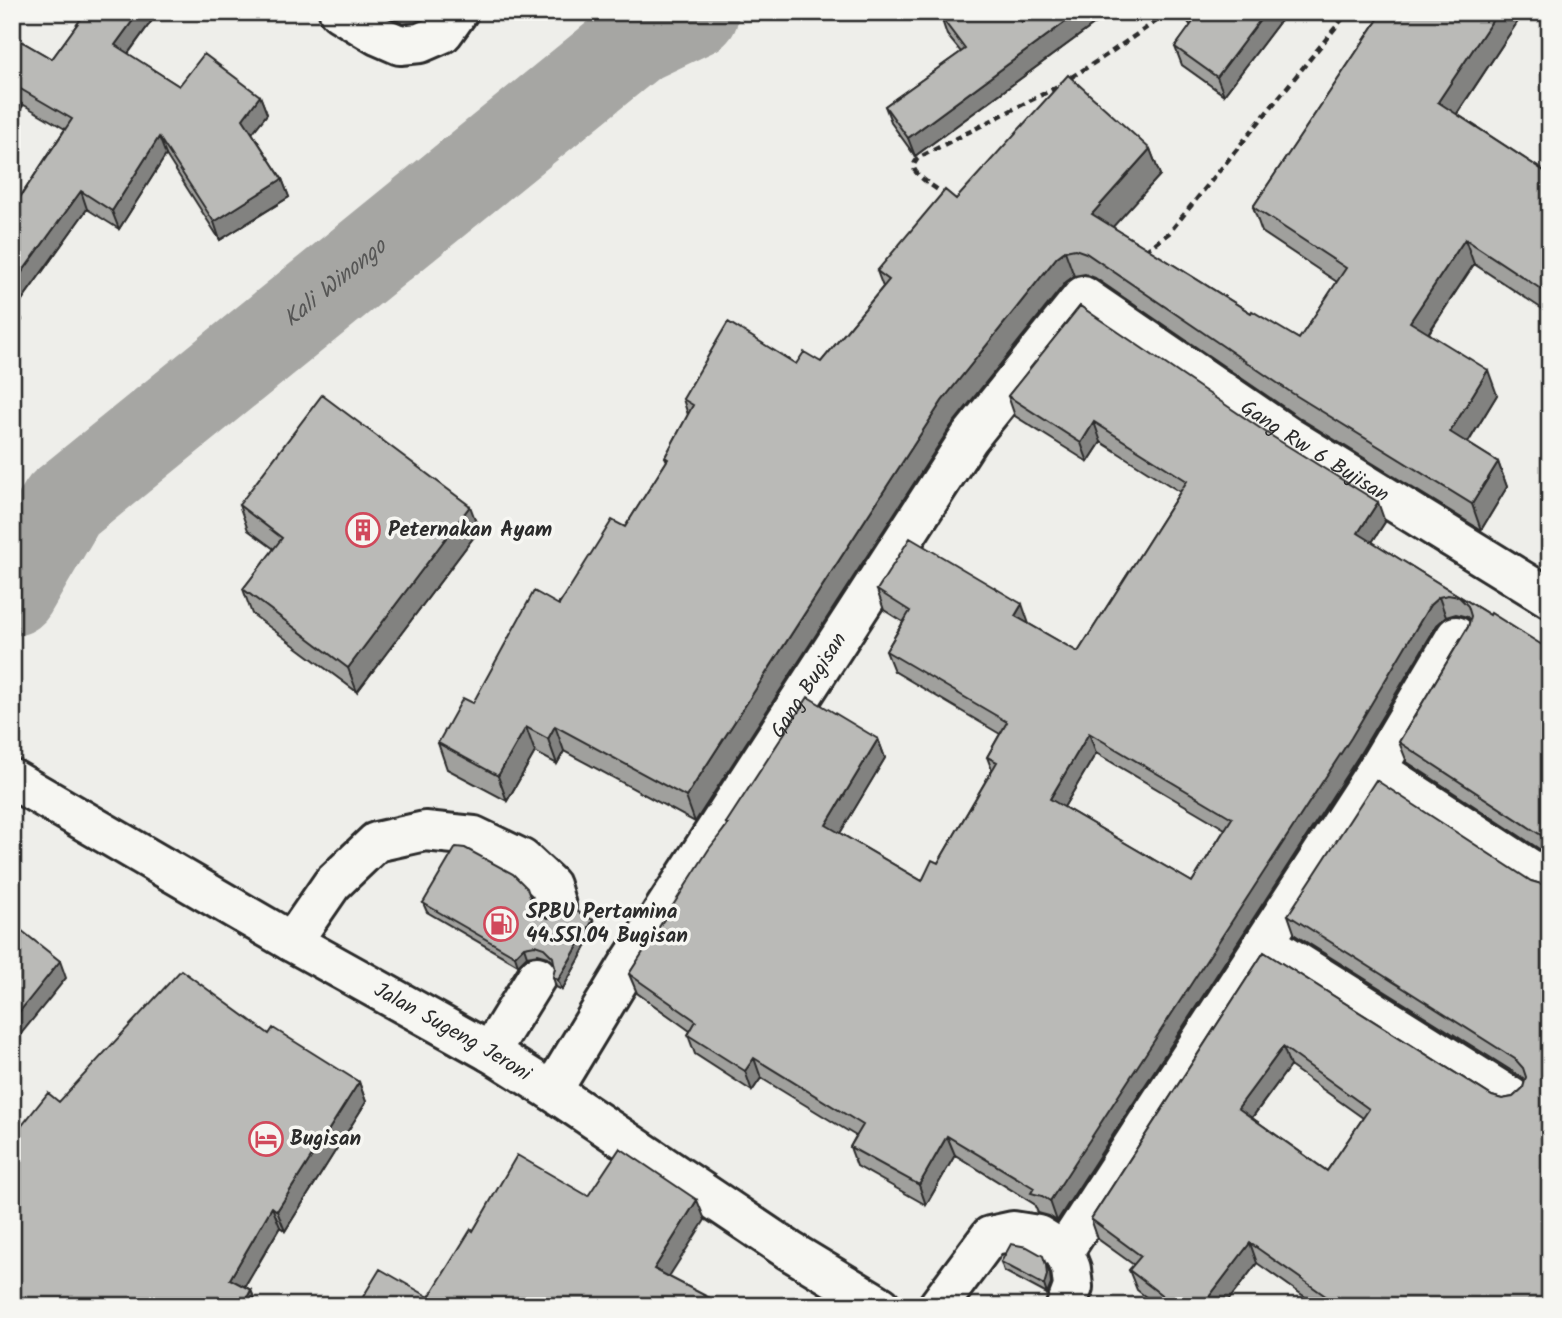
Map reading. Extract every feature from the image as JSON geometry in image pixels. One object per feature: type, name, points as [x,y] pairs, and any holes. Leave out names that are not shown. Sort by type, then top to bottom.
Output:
[{"type":"street","points":[[339,12],[377,35],[400,45],[420,43],[443,33],[458,12]]},
{"type":"street","name":"Gang Rw 6 Bujisan","points":[[1083,296],[1289,436],[1550,598]]},
{"type":"street","name":"Gang Bugisan","points":[[552,1091],[627,967],[969,438],[1083,296]]},
{"type":"street","points":[[1064,1251],[1377,769],[1456,636]]},
{"type":"street","points":[[1377,769],[1550,882]]},
{"type":"street","name":"Jalan Sugeng Jeroni","points":[[12,779],[292,942],[490,1052],[790,1251],[881,1306]]},
{"type":"street","points":[[292,942],[331,884],[376,842],[425,831],[474,836],[522,859],[550,885],[556,906]]},
{"type":"street","points":[[1265,942],[1511,1097]]},
{"type":"street","points":[[490,1052],[537,976]]},
{"type":"street","points":[[938,1306],[990,1236],[1013,1231],[1038,1235],[1064,1251],[1071,1269],[1073,1287],[1066,1306]]},
{"type":"path","points":[[952,200],[919,176],[914,168],[918,158],[1051,90],[1170,12]]},
{"type":"path","points":[[1083,296],[1169,233],[1349,12]]},
{"type":"path","points":[[12,119],[27,98]]},
{"type":"building","points":[[86,12],[139,12],[115,45],[179,86],[204,54],[260,96],[243,119],[282,179],[214,222],[159,137],[112,211],[81,191],[12,286],[12,207],[72,119],[12,84],[12,36],[52,59]]},
{"type":"building","points":[[950,12],[1015,12],[1022,22],[1032,12],[1079,12],[908,138],[885,106],[965,49],[941,17]]},
{"type":"building","points":[[1187,12],[1266,12],[1217,77],[1175,47],[1193,22]]},
{"type":"building","points":[[1383,12],[1498,12],[1438,102],[1550,175],[1550,295],[1465,239],[1410,322],[1488,370],[1450,432],[1498,462],[1472,504],[1292,393],[1086,253],[1075,249],[1065,251],[1057,257],[942,401],[686,797],[555,726],[548,739],[526,727],[498,776],[438,743],[463,698],[473,703],[534,591],[559,605],[612,520],[625,527],[668,459],[665,457],[693,405],[683,399],[728,322],[796,364],[804,352],[821,362],[889,280],[877,271],[945,190],[956,199],[1068,75],[1150,149],[1092,214],[1251,313],[1252,311],[1299,339],[1346,268],[1253,207]]},
{"type":"building","points":[[1080,306],[1270,435],[1378,502],[1358,533],[1550,650],[1550,841],[1399,742],[1468,627],[1471,616],[1468,606],[1459,597],[1439,597],[1430,605],[1351,738],[1050,1201],[1031,1193],[1034,1188],[947,1136],[919,1185],[850,1147],[863,1125],[754,1058],[745,1071],[688,1035],[696,1021],[629,974],[808,697],[878,739],[826,825],[922,881],[932,860],[938,863],[997,762],[987,757],[1007,722],[886,651],[910,611],[877,590],[910,538],[1022,604],[1015,616],[1078,652],[1187,481],[1094,422],[1081,443],[1008,396]],"holes":[[[1089,733],[1232,818],[1192,882],[1050,799]]]},
{"type":"building","name":"Peternakan Ayam","points":[[322,395],[470,506],[348,668],[243,589],[282,538],[239,505]]},
{"type":"building","points":[[1376,780],[1531,881],[1541,884],[1550,882],[1550,1306],[1336,1306],[1337,1304],[1250,1243],[1202,1306],[1176,1306],[1129,1270],[1141,1256],[1091,1219],[1264,952],[1492,1096],[1502,1099],[1513,1097],[1523,1088],[1526,1077],[1523,1068],[1515,1059],[1288,915]],"holes":[[[1283,1047],[1369,1109],[1327,1171],[1238,1108]]]},
{"type":"building","points":[[456,847],[465,848],[513,874],[527,888],[537,912],[547,918],[559,917],[571,908],[593,920],[558,980],[553,977],[553,957],[544,948],[535,945],[524,947],[515,956],[423,903]]},
{"type":"building","points":[[12,923],[60,961],[12,1021]]},
{"type":"building","points":[[181,970],[269,1034],[273,1028],[359,1082],[277,1211],[272,1207],[230,1279],[251,1290],[243,1306],[12,1306],[12,1138],[48,1093],[59,1102]]},
{"type":"building","points":[[620,1148],[697,1200],[654,1269],[725,1306],[358,1305],[380,1269],[429,1297],[471,1229],[473,1231],[517,1155],[588,1196]]},
{"type":"building","points":[[1011,1244],[1027,1247],[1043,1256],[1047,1275],[1044,1285],[1001,1262]]},
{"type":"waterway","name":"Kali Winongo","points":[[12,592],[63,505],[634,41],[695,12]]},
{"type":"place","name":"Peternakan Ayam","points":[[363,530]]},
{"type":"place","name":"SPBU Pertamina 44.551.04 Bugisan","points":[[501,924]]},
{"type":"place","name":"Bugisan","points":[[266,1139]]}]
